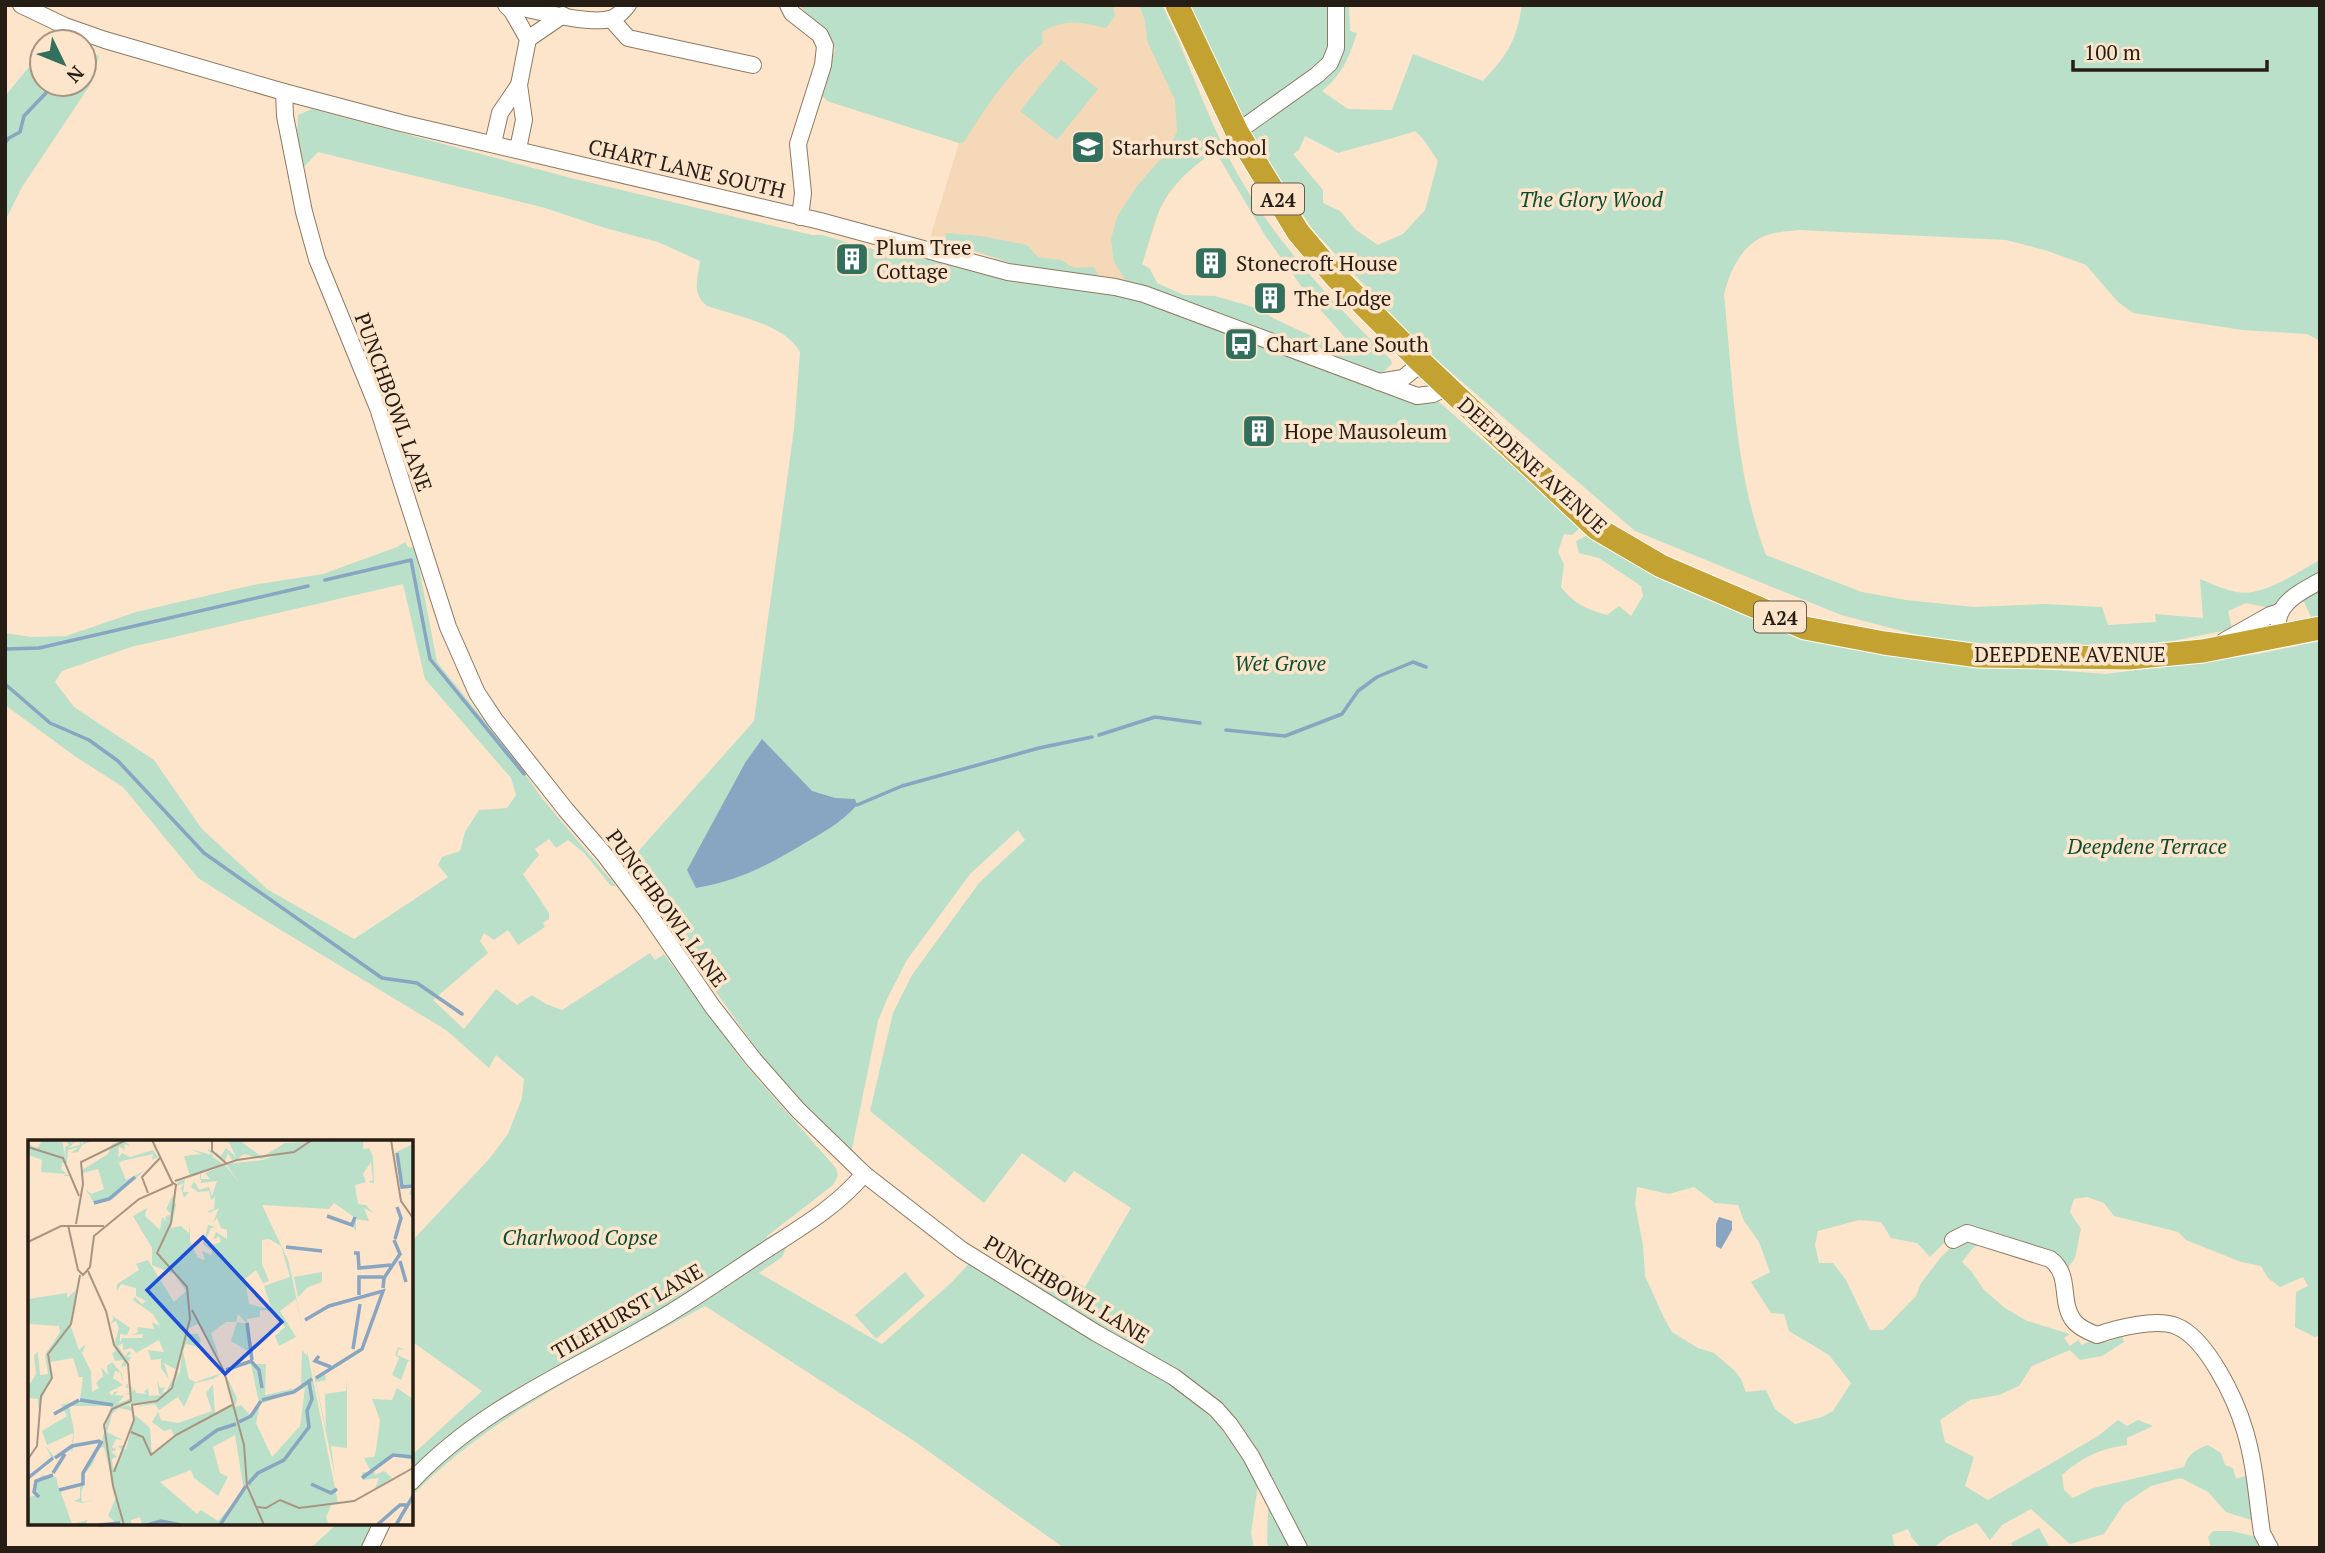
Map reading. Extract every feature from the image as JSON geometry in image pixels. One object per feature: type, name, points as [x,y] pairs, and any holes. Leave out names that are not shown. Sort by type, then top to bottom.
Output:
[{"type":"highway","name":"DEEPDENE AVENUE","points":[[1177,5],[1237,132],[1298,232],[1335,276],[1422,363],[1597,528],[1661,566],[1805,628],[1884,643],[1979,656],[2129,658],[2203,651],[2320,628]]},
{"type":"street","name":"CHART LANE SOUTH","points":[[21,5],[65,26],[105,40],[401,123],[800,217],[1008,272],[1115,287],[1144,294],[1417,396],[1433,394],[1447,387]]},
{"type":"street","points":[[508,5],[596,21],[611,19],[628,5]]},
{"type":"street","points":[[508,5],[528,39],[519,85],[524,120],[518,149]]},
{"type":"street","points":[[788,5],[792,13],[820,36],[825,46],[823,65],[798,144],[803,193],[800,217]]},
{"type":"street","points":[[1237,132],[1329,64],[1336,48],[1336,5]]},
{"type":"street","points":[[528,39],[563,15]]},
{"type":"street","points":[[611,19],[628,38],[753,65]]},
{"type":"street","points":[[492,143],[500,113],[519,85]]},
{"type":"street","name":"PUNCHBOWL LANE","points":[[284,92],[285,116],[304,212],[317,259],[378,408],[448,627],[477,693],[495,720],[558,801],[604,854],[712,1006],[798,1110],[864,1174],[962,1250],[1174,1377],[1216,1409],[1251,1455],[1299,1548]]},
{"type":"street","points":[[1377,382],[1403,378],[1422,363]]},
{"type":"street","points":[[2203,651],[2279,612],[2293,597],[2320,580]]},
{"type":"street","points":[[2279,612],[2279,635]]},
{"type":"street","name":"TILEHURST LANE","points":[[413,1480],[453,1443],[491,1414],[520,1395],[647,1327],[747,1264],[817,1217],[851,1189],[864,1174]]},
{"type":"street","points":[[1953,1240],[1967,1233],[2050,1259],[2063,1274],[2066,1306],[2073,1322],[2097,1335],[2156,1321],[2177,1326],[2191,1334],[2205,1348],[2217,1369],[2245,1430],[2262,1533],[2270,1548]]},
{"type":"street","points":[[370,1548],[381,1525]]},
{"type":"shaded area","name":"Starhurst School","points":[[859,5],[1162,5],[1180,42],[1215,151],[1190,168],[1168,195],[1159,211],[1135,286],[1014,264],[930,238],[959,143],[827,101]]},
{"type":"green space","points":[[799,5],[1113,5],[1115,16],[1106,28],[1073,22],[1042,32],[1043,43],[1010,77],[964,142],[959,143],[827,101],[821,95],[835,49],[826,33]]},
{"type":"green space","points":[[1139,5],[1162,5],[1221,142],[1244,185],[1293,255],[1391,360],[1392,364],[1381,374],[1369,374],[1128,284],[1114,262],[1111,239],[1117,217],[1137,186],[1165,154],[1177,132],[1175,100],[1147,41],[1145,20]],"holes":[[[1215,151],[1266,237],[1309,297],[1356,350],[1324,342],[1260,309],[1215,296],[1184,295],[1157,283],[1150,269],[1142,264],[1157,217],[1169,193],[1190,170]]]},
{"type":"green space","name":"The Glory Wood","points":[[1189,5],[1349,5],[1350,31],[1357,33],[1344,65],[1335,79],[1322,91],[1348,109],[1392,110],[1413,54],[1483,81],[1510,47],[1522,5],[2320,5],[2320,341],[2307,334],[2242,330],[2133,313],[2118,302],[2086,265],[2006,240],[1800,230],[1776,233],[1762,237],[1747,248],[1732,270],[1724,295],[1741,460],[1766,555],[1862,592],[1974,607],[2044,604],[2102,607],[2108,625],[2156,622],[2155,614],[2203,618],[2200,579],[2228,590],[2247,593],[2280,582],[2320,560],[2320,618],[2312,619],[2304,602],[2294,591],[2270,608],[2246,603],[2228,611],[2232,629],[2153,645],[2068,652],[1960,646],[1841,615],[1635,531],[1425,350],[1313,230],[1259,143],[1248,135]],"holes":[[[1415,131],[1438,161],[1425,210],[1403,234],[1378,245],[1356,230],[1340,211],[1323,203],[1323,190],[1293,154],[1299,150],[1305,136],[1338,153]]]},
{"type":"green space","points":[[1061,60],[1098,89],[1057,140],[1020,111]]},
{"type":"green space","points":[[28,68],[28,98],[81,98],[22,187],[5,221],[5,96]]},
{"type":"green space","points":[[312,109],[575,179],[812,235],[822,235],[879,251],[885,247],[1003,276],[1090,287],[1141,300],[1222,329],[1236,342],[1253,341],[1385,393],[1439,402],[1582,526],[1572,535],[1564,534],[1558,552],[1564,564],[1561,587],[1581,605],[1607,615],[1619,606],[1631,616],[1643,596],[1641,586],[1599,558],[1579,553],[1576,541],[1596,531],[1751,610],[1974,664],[2106,674],[2258,654],[2320,641],[2320,1335],[2315,1337],[2295,1327],[2296,1292],[2308,1286],[2303,1277],[2280,1287],[2268,1278],[2261,1266],[2241,1262],[2186,1240],[2178,1232],[2114,1216],[2104,1203],[2087,1197],[2074,1199],[2070,1212],[2081,1229],[2075,1258],[2067,1269],[2008,1243],[1966,1241],[1982,1243],[1973,1248],[1962,1262],[1984,1290],[2005,1308],[2027,1321],[2070,1334],[2064,1338],[2070,1346],[2078,1340],[2082,1345],[2093,1339],[2108,1342],[2122,1336],[2124,1342],[2102,1356],[2080,1360],[2070,1350],[2032,1366],[2019,1386],[1999,1395],[1970,1400],[1940,1420],[1945,1442],[1974,1457],[1965,1486],[1988,1500],[2098,1436],[2118,1420],[2127,1426],[2138,1420],[2153,1426],[2127,1438],[2127,1445],[2100,1451],[2077,1464],[2062,1475],[2064,1490],[2073,1498],[2093,1488],[2184,1467],[2193,1453],[2208,1445],[2221,1453],[2225,1465],[2233,1468],[2236,1479],[2248,1475],[2257,1522],[2226,1512],[2208,1492],[2181,1478],[2151,1486],[2124,1504],[2104,1534],[2070,1544],[2031,1509],[2002,1525],[1990,1540],[1977,1523],[1947,1537],[1933,1548],[1921,1548],[1908,1529],[1892,1535],[1895,1548],[1269,1548],[1268,1508],[1282,1504],[1267,1473],[1176,1372],[1018,1277],[1058,1273],[1085,1287],[1131,1208],[1074,1171],[1065,1183],[1022,1153],[984,1203],[870,1111],[893,1013],[912,975],[979,883],[1025,840],[1018,830],[970,874],[907,960],[878,1021],[852,1149],[847,1151],[763,1058],[626,865],[754,721],[794,429],[800,352],[793,342],[772,328],[707,306],[697,291],[700,261],[658,242],[545,208],[318,152],[304,167],[297,137],[298,115]],"holes":[[[1637,1187],[1669,1194],[1694,1187],[1715,1203],[1738,1205],[1744,1221],[1759,1242],[1770,1272],[1751,1282],[1771,1313],[1784,1314],[1789,1331],[1829,1355],[1851,1383],[1833,1411],[1822,1417],[1795,1424],[1775,1409],[1766,1390],[1746,1392],[1735,1371],[1714,1353],[1698,1348],[1672,1332],[1645,1276],[1643,1245],[1635,1204]],[[1859,1220],[1881,1222],[1891,1238],[1917,1243],[1930,1257],[1947,1240],[1958,1241],[1941,1257],[1921,1283],[1916,1296],[1883,1330],[1870,1330],[1846,1280],[1833,1263],[1819,1263],[1815,1245],[1818,1231]]]},
{"type":"green space","points":[[946,233],[981,236],[1027,245],[1038,257],[1061,260],[1074,268],[1094,267],[1100,279],[1014,264],[945,241]]},
{"type":"green space","name":"Charlwood Copse","points":[[405,542],[408,547],[414,548],[437,662],[513,756],[541,797],[616,886],[611,886],[584,853],[568,840],[556,848],[549,839],[535,849],[539,855],[523,874],[549,913],[549,919],[543,923],[545,927],[518,945],[508,930],[494,940],[484,933],[480,941],[488,953],[433,1000],[464,1029],[496,989],[517,1005],[532,995],[562,1010],[650,953],[655,960],[664,954],[748,1068],[836,1168],[838,1176],[833,1185],[766,1237],[788,1244],[782,1257],[759,1273],[882,1344],[952,1282],[971,1261],[1152,1373],[1188,1397],[1215,1421],[1243,1457],[1258,1485],[1251,1533],[1254,1548],[1064,1548],[914,1441],[705,1306],[513,1414],[477,1439],[413,1495],[413,1454],[482,1391],[413,1342],[413,1240],[490,1158],[508,1134],[522,1098],[524,1079],[496,1055],[489,1068],[446,1030],[198,878],[123,787],[76,757],[5,705],[5,633],[32,637],[66,636],[136,612],[253,585],[323,574]],"holes":[[[403,584],[425,679],[511,778],[516,795],[507,808],[479,810],[465,832],[460,851],[442,857],[438,865],[448,877],[354,939],[267,889],[202,829],[154,760],[74,707],[55,682],[62,671],[131,647]]]},
{"type":"green space","points":[[905,1272],[925,1296],[876,1339],[855,1315]]},
{"type":"green space","points":[[336,1525],[391,1525],[380,1548],[308,1548]]},
{"type":"green space","points":[[2039,1528],[2050,1548],[2013,1548],[2011,1543]]},
{"type":"green space","points":[[2213,1531],[2231,1531],[2257,1537],[2262,1548],[2211,1548],[2208,1537]]},
{"type":"water","points":[[762,739],[812,791],[835,798],[855,799],[857,805],[830,828],[774,860],[738,877],[696,888],[687,870],[745,763]]},
{"type":"water","points":[[1719,1217],[1732,1221],[1732,1230],[1721,1249],[1716,1246],[1716,1224]]},
{"type":"waterway","points":[[5,143],[20,132],[24,116],[41,98]]},
{"type":"waterway","points":[[325,580],[411,560],[430,659],[524,774]]},
{"type":"waterway","points":[[5,649],[39,648],[308,586]]},
{"type":"waterway","points":[[1226,730],[1285,736],[1342,714],[1358,691],[1377,677],[1413,662],[1426,667]]},
{"type":"waterway","points":[[5,684],[50,723],[89,740],[118,761],[204,853],[382,978],[417,983],[462,1014]]},
{"type":"waterway","points":[[1099,735],[1155,717],[1200,723]]},
{"type":"waterway","points":[[857,805],[902,786],[1039,748],[1092,737]]},
{"type":"place","name":"Starhurst School","points":[[1088,147]]},
{"type":"place","name":"Plum Tree Cottage","points":[[852,259]]},
{"type":"place","name":"Stonecroft House","points":[[1211,263]]},
{"type":"place","name":"The Lodge","points":[[1270,298]]},
{"type":"place","name":"Chart Lane South","points":[[1241,344]]},
{"type":"place","name":"Hope Mausoleum","points":[[1259,431]]},
{"type":"park label","name":"Wet Grove","points":[[1280,663]]},
{"type":"park label","name":"Deepdene Terrace","points":[[2147,846]]}]
